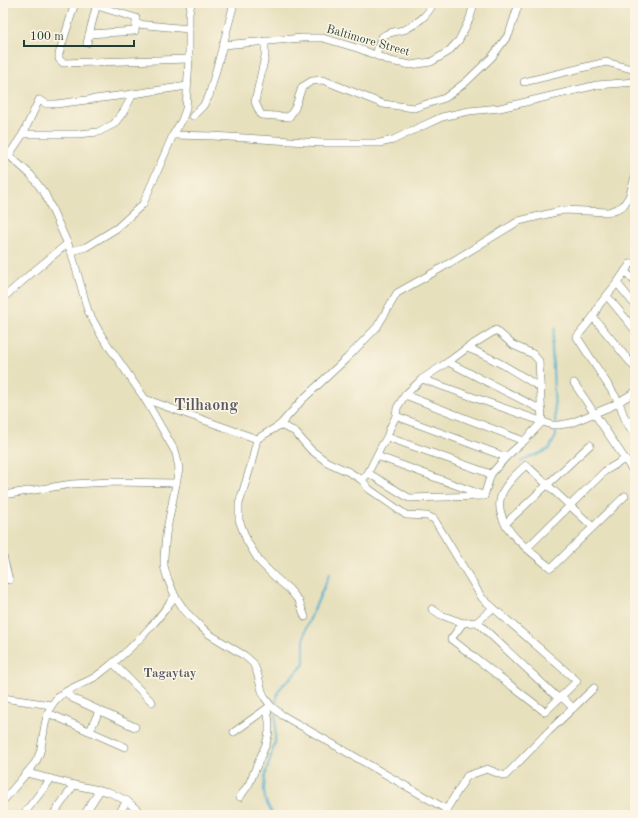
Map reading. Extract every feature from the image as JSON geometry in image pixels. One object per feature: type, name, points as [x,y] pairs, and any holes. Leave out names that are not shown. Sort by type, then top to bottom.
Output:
[{"type":"street","points":[[75,3],[58,54],[59,59],[63,63],[189,59]]},
{"type":"street","points":[[71,251],[86,247],[117,228],[143,204],[186,109],[189,59],[188,14],[191,3]]},
{"type":"street","points":[[194,116],[209,96],[224,45],[234,3]]},
{"type":"street","points":[[376,55],[381,38],[386,34],[406,29],[419,21],[427,13],[433,3]]},
{"type":"street","name":"Baltimore Street","points":[[224,45],[302,38],[323,38],[360,49],[390,61],[412,66],[431,62],[448,52],[459,40],[470,18],[474,3]]},
{"type":"street","points":[[265,41],[265,56],[255,102],[260,114],[289,117],[295,108],[302,87],[312,81],[323,80],[383,104],[414,108],[445,98],[466,82],[492,57],[508,34],[519,3]]},
{"type":"street","points":[[87,43],[89,34],[97,4],[136,18],[135,31],[89,34]]},
{"type":"street","points":[[136,24],[189,29]]},
{"type":"street","points":[[524,82],[606,62],[635,70]]},
{"type":"street","points":[[173,135],[321,143],[380,143],[393,140],[442,118],[469,111],[500,108],[597,85],[635,82]]},
{"type":"street","points":[[9,155],[23,134],[40,100],[47,104],[56,104],[187,86]]},
{"type":"street","points":[[23,134],[78,134],[98,132],[114,124],[124,111],[133,94]]},
{"type":"street","points":[[3,150],[31,175],[45,194],[71,251],[88,311],[101,335],[145,399],[176,452],[179,469],[166,534],[164,557],[164,566],[167,577],[175,596],[185,611],[197,624],[209,634],[245,656],[253,663],[257,672],[262,691],[269,707],[269,732],[266,744],[249,784],[240,797]]},
{"type":"street","points":[[305,618],[298,602],[289,590],[259,561],[239,520],[239,504],[258,439],[280,425],[302,400],[378,327],[397,293],[519,221],[564,210],[608,212],[617,209],[623,206],[629,197],[635,177]]},
{"type":"street","points":[[3,298],[67,244]]},
{"type":"street","points":[[635,263],[630,264],[577,337],[618,402],[626,422],[635,434]]},
{"type":"street","points":[[625,271],[635,282]]},
{"type":"street","points":[[617,283],[635,305]]},
{"type":"street","points":[[607,296],[635,330]]},
{"type":"street","points":[[593,317],[635,368]]},
{"type":"street","points":[[362,480],[387,438],[396,416],[397,408],[405,395],[422,379],[496,330],[513,345],[533,354],[539,361],[542,422],[491,474],[484,496]]},
{"type":"street","points":[[467,348],[501,363],[541,388]]},
{"type":"street","points":[[448,362],[542,410]]},
{"type":"street","points":[[422,379],[542,422],[555,425],[571,423],[612,406],[635,392]]},
{"type":"street","points":[[574,383],[635,474]]},
{"type":"street","points":[[405,395],[524,441]]},
{"type":"street","points":[[145,399],[258,439]]},
{"type":"street","points":[[396,416],[506,458]]},
{"type":"street","points":[[626,422],[635,419]]},
{"type":"street","points":[[280,425],[294,431],[311,450],[326,462],[349,472],[362,480],[369,489],[406,515],[427,516],[434,519],[482,598],[577,682],[546,712],[450,639],[463,623]]},
{"type":"street","points":[[387,438],[491,474]]},
{"type":"street","points":[[505,524],[590,445]]},
{"type":"street","points":[[377,456],[484,496]]},
{"type":"street","points":[[526,548],[605,471],[625,459]]},
{"type":"street","points":[[593,526],[526,465],[511,480],[501,495],[499,509],[505,524],[513,535],[526,548],[551,568],[625,496]]},
{"type":"street","points":[[368,472],[409,498],[484,496]]},
{"type":"street","points":[[3,495],[72,484],[111,482],[176,483]]},
{"type":"street","points":[[3,556],[9,580]]},
{"type":"street","points":[[3,801],[35,763],[40,753],[44,728],[51,705],[57,698],[66,692],[97,676],[136,643],[175,596]]},
{"type":"street","points":[[432,609],[441,615],[463,623],[477,622],[493,608]]},
{"type":"street","points":[[477,622],[560,698],[573,708]]},
{"type":"street","points":[[113,663],[152,702]]},
{"type":"street","points":[[269,707],[444,812],[467,776],[487,769],[506,776],[594,688]]},
{"type":"street","points":[[66,692],[76,700],[135,727]]},
{"type":"street","points":[[3,698],[51,705]]},
{"type":"street","points":[[234,732],[269,707]]},
{"type":"street","points":[[90,731],[99,711]]},
{"type":"street","points":[[48,713],[125,746]]},
{"type":"street","points":[[27,773],[109,792],[127,801],[143,815]]},
{"type":"street","points":[[23,815],[50,779]]},
{"type":"street","points":[[53,815],[74,784]]},
{"type":"street","points":[[84,815],[100,790]]},
{"type":"street","points":[[118,815],[127,801]]},
{"type":"waterway","points":[[521,462],[549,449],[556,436],[552,346],[555,328]]},
{"type":"waterway","points":[[276,704],[279,690],[304,664],[304,639],[306,628],[330,573]]},
{"type":"waterway","points":[[273,815],[265,800],[264,789],[265,777],[275,742],[276,714]]},
{"type":"district","name":"Tilhaong","points":[[206,406]]},
{"type":"district","name":"Tagaytay","points":[[170,673]]}]
